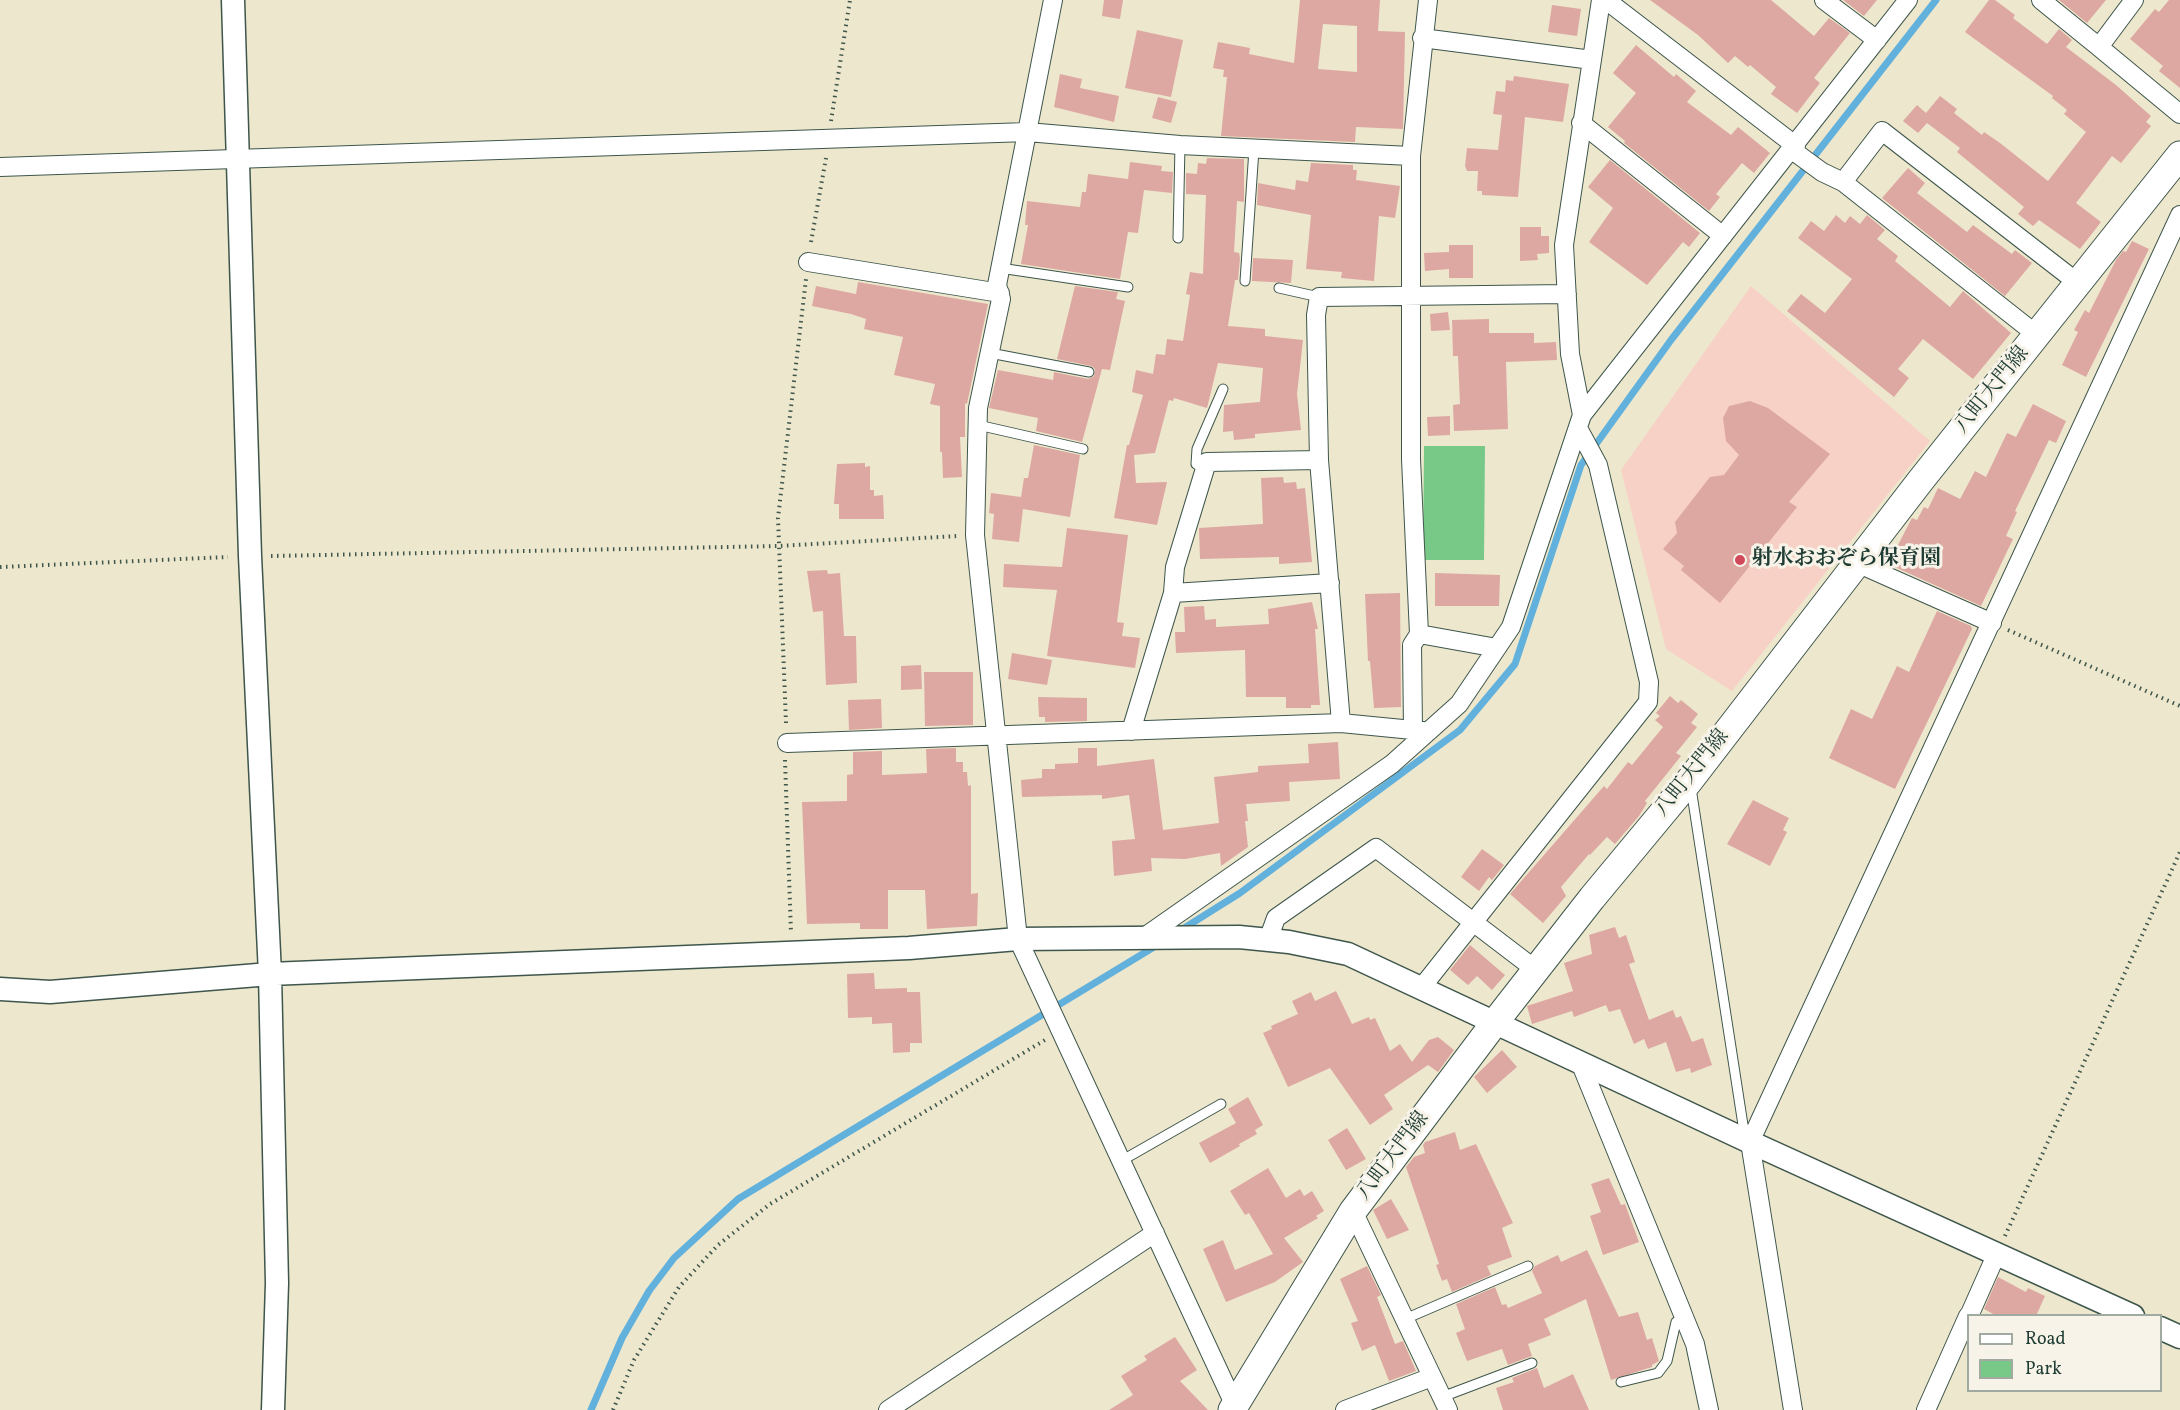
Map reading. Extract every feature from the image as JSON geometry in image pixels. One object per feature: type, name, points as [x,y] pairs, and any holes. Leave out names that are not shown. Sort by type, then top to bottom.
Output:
[{"type":"main road","name":"八町大門線","points":[[1234,1408],[1353,1211],[1496,1021],[1690,780],[1857,563],[2180,155]]},
{"type":"street","points":[[233,0],[250,556],[270,974],[277,1283],[273,1410]]},
{"type":"street","points":[[1053,0],[1000,268],[997,285],[1001,299],[978,408],[975,535],[1018,939],[1234,1408]]},
{"type":"street","points":[[1421,731],[1412,645],[1419,634],[1411,459],[1411,156],[1422,38],[1428,0]]},
{"type":"street","points":[[1422,987],[1648,702],[1649,682],[1598,465],[1580,422],[1570,354],[1564,245],[1601,0]]},
{"type":"street","points":[[1606,0],[1822,172],[1843,182],[2037,335]]},
{"type":"street","points":[[1824,0],[1876,40]]},
{"type":"street","points":[[1143,938],[1392,764],[1421,731],[1459,704],[1511,627],[1580,422],[1723,236],[1797,152],[1876,40],[1908,0]]},
{"type":"street","points":[[2041,0],[2180,114]]},
{"type":"street","points":[[2099,46],[2134,0]]},
{"type":"street","points":[[1422,38],[1592,60]]},
{"type":"street","points":[[1581,123],[1723,236]]},
{"type":"street","points":[[1843,182],[1882,131],[2078,283]]},
{"type":"street","points":[[0,167],[1028,132],[1180,145],[1411,156]]},
{"type":"street","points":[[1793,1410],[1750,1142],[2180,215]]},
{"type":"street","points":[[808,262],[1000,294]]},
{"type":"street","points":[[1341,723],[1319,460],[1316,315],[1319,297],[1567,294]]},
{"type":"street","points":[[1131,731],[1173,592],[1175,567],[1207,462],[1319,460]]},
{"type":"street","points":[[1857,563],[1992,623]]},
{"type":"street","points":[[1173,592],[1330,583]]},
{"type":"street","points":[[1419,634],[1497,648]]},
{"type":"street","points":[[787,742],[1341,723],[1421,731]]},
{"type":"street","points":[[1268,940],[1276,918],[1376,848],[1536,970]]},
{"type":"street","points":[[0,989],[50,992],[270,974],[791,952],[1018,939],[1239,937],[1268,940],[1348,954],[1496,1021],[1750,1142],[2129,1314]]},
{"type":"street","points":[[1580,1062],[1695,1344],[1709,1410]]},
{"type":"street","points":[[1353,1211],[1445,1404]]},
{"type":"street","points":[[888,1410],[1155,1233]]},
{"type":"street","points":[[1970,1314],[1997,1253]]},
{"type":"street","points":[[1926,1410],[1967,1320]]},
{"type":"street","points":[[2162,1329],[2180,1337]]},
{"type":"street","points":[[1345,1410],[1432,1377]]},
{"type":"lane","points":[[1178,238],[1180,145]]},
{"type":"lane","points":[[1245,281],[1254,149]]},
{"type":"lane","points":[[1000,268],[1128,287]]},
{"type":"lane","points":[[1279,288],[1319,297]]},
{"type":"lane","points":[[990,353],[1089,372]]},
{"type":"lane","points":[[1205,469],[1196,464],[1197,449],[1223,389]]},
{"type":"lane","points":[[978,425],[1083,449]]},
{"type":"lane","points":[[1690,780],[1743,1125],[1750,1142]]},
{"type":"lane","points":[[1121,1161],[1221,1104]]},
{"type":"lane","points":[[1405,1319],[1528,1266]]},
{"type":"lane","points":[[1621,1382],[1658,1373],[1667,1360],[1676,1322],[1684,1318]]},
{"type":"lane","points":[[1445,1404],[1532,1363]]},
{"type":"path","points":[[791,952],[785,753],[787,742],[778,546],[793,372],[808,262],[850,0]]},
{"type":"path","points":[[0,567],[250,556],[778,546],[975,535]]},
{"type":"path","points":[[1992,623],[2180,706]]},
{"type":"path","points":[[1997,1253],[2180,852]]},
{"type":"path","points":[[613,1410],[634,1360],[679,1287],[718,1245],[780,1198],[1060,1030]]},
{"type":"shaded area","name":"射水おおぞら保育園","points":[[1751,286],[1930,441],[1732,691],[1666,649],[1621,470]]},
{"type":"green space","points":[[1424,446],[1485,446],[1484,560],[1423,560]]},
{"type":"building","points":[[1104,0],[1123,0],[1120,19],[1102,16]]},
{"type":"building","points":[[1300,0],[1380,0],[1378,31],[1405,32],[1403,129],[1356,127],[1355,142],[1221,136],[1227,77],[1223,77],[1224,70],[1213,68],[1218,42],[1250,48],[1249,54],[1294,63]],"holes":[[[1323,24],[1357,26],[1357,72],[1318,69]]]},
{"type":"building","points":[[1650,0],[1771,0],[1814,36],[1829,18],[1850,33],[1814,78],[1820,83],[1797,113],[1771,94],[1776,87],[1750,65],[1748,67],[1735,56],[1728,63],[1698,35]]},
{"type":"building","points":[[1843,0],[1877,0],[1864,16]]},
{"type":"building","points":[[1989,0],[1995,0],[2015,15],[2013,18],[2047,44],[2059,29],[2072,40],[2066,47],[2116,85],[2151,116],[2146,122],[2151,126],[2121,163],[2112,156],[2076,203],[2101,222],[2080,249],[2039,220],[2033,226],[2018,214],[2024,207],[1957,152],[1960,148],[1927,123],[1918,133],[1903,121],[1917,105],[1926,113],[1940,96],[1957,109],[1954,113],[1982,135],[1984,132],[2000,143],[2048,181],[2086,132],[2064,114],[2067,110],[2052,98],[2053,96],[1965,32]]},
{"type":"building","points":[[2059,0],[2106,0],[2087,23]]},
{"type":"building","points":[[2169,0],[2180,0],[2180,88],[2159,71],[2163,66],[2130,39],[2155,9],[2159,12]]},
{"type":"building","points":[[1552,5],[1581,9],[1577,36],[1548,32]]},
{"type":"building","points":[[1137,30],[1183,40],[1171,97],[1125,88]]},
{"type":"building","points":[[1636,45],[1674,77],[1676,74],[1696,91],[1687,102],[1731,135],[1738,127],[1770,153],[1754,173],[1742,163],[1716,194],[1720,197],[1709,211],[1624,143],[1625,141],[1608,127],[1636,93],[1613,73]]},
{"type":"building","points":[[1060,74],[1082,79],[1080,88],[1119,96],[1114,122],[1054,107]]},
{"type":"building","points":[[1514,76],[1569,84],[1563,122],[1525,117],[1518,197],[1482,195],[1482,191],[1477,191],[1478,171],[1467,171],[1465,166],[1467,148],[1498,150],[1502,115],[1493,114],[1496,91],[1505,92],[1506,80],[1513,81]]},
{"type":"building","points":[[1158,97],[1177,102],[1171,123],[1152,118]]},
{"type":"building","points":[[1207,158],[1244,159],[1244,202],[1237,201],[1234,252],[1239,253],[1240,258],[1238,280],[1235,280],[1228,326],[1265,329],[1265,336],[1303,340],[1297,394],[1301,430],[1255,434],[1255,438],[1234,440],[1233,431],[1223,432],[1224,405],[1260,402],[1263,368],[1218,363],[1207,408],[1174,398],[1173,401],[1169,400],[1155,453],[1134,455],[1136,483],[1167,482],[1157,525],[1114,518],[1127,445],[1129,445],[1143,395],[1132,392],[1136,370],[1153,374],[1156,354],[1165,355],[1167,339],[1183,341],[1190,295],[1186,294],[1190,272],[1203,274],[1206,195],[1186,194],[1186,173],[1197,174],[1198,163],[1206,164]]},
{"type":"building","points":[[1610,160],[1700,233],[1689,247],[1683,242],[1647,285],[1589,242],[1613,208],[1588,187]]},
{"type":"building","points":[[1130,162],[1162,166],[1161,171],[1173,172],[1172,193],[1144,190],[1138,233],[1128,232],[1120,279],[1021,264],[1028,225],[1025,225],[1027,201],[1080,207],[1082,192],[1086,192],[1088,174],[1128,179]]},
{"type":"building","points":[[1311,163],[1353,165],[1353,170],[1357,170],[1356,180],[1400,186],[1395,218],[1379,216],[1374,281],[1341,278],[1342,272],[1306,269],[1311,215],[1257,205],[1258,183],[1295,190],[1296,180],[1308,182]]},
{"type":"building","points":[[1908,168],[1925,183],[1917,193],[1967,232],[1973,225],[2012,254],[2015,250],[2032,263],[2005,296],[1882,198]]},
{"type":"building","points":[[1836,215],[1845,223],[1850,216],[1860,224],[1867,215],[1885,230],[1877,239],[1898,256],[1895,261],[1950,307],[1963,291],[2011,333],[1973,379],[1923,339],[1898,369],[1909,378],[1894,397],[1787,311],[1801,294],[1825,313],[1852,279],[1798,238],[1811,221],[1824,231]]},
{"type":"building","points":[[1520,227],[1541,227],[1541,236],[1549,236],[1549,253],[1537,254],[1538,260],[1520,261]]},
{"type":"building","points":[[2132,241],[2149,249],[2086,377],[2062,365],[2078,332],[2074,330],[2085,310],[2089,313],[2116,260],[2123,251],[2126,252]]},
{"type":"building","points":[[1449,245],[1473,245],[1473,278],[1449,278],[1449,269],[1425,271],[1424,253],[1449,252]]},
{"type":"building","points":[[1253,258],[1293,260],[1291,283],[1252,281]]},
{"type":"building","points":[[858,282],[988,304],[967,404],[965,403],[965,437],[960,437],[962,477],[943,478],[942,452],[940,452],[940,406],[930,404],[935,384],[894,375],[903,337],[864,329],[866,319],[812,306],[816,286],[856,294]]},
{"type":"building","points":[[1075,286],[1118,292],[1116,299],[1125,301],[1110,370],[1102,369],[1082,442],[1036,431],[1038,418],[989,408],[998,370],[1053,380],[1054,372],[1088,379],[1094,376],[1095,369],[1091,366],[1057,359]]},
{"type":"building","points":[[1448,312],[1450,330],[1431,331],[1430,314]]},
{"type":"building","points":[[1489,319],[1489,333],[1534,333],[1534,343],[1556,342],[1557,360],[1506,362],[1508,429],[1454,431],[1453,405],[1460,404],[1458,356],[1453,356],[1452,320]]},
{"type":"building","points":[[1750,401],[1768,408],[1830,454],[1789,502],[1797,507],[1720,603],[1681,570],[1684,566],[1663,549],[1677,533],[1675,522],[1710,477],[1724,475],[1739,455],[1726,441],[1723,418],[1729,406]]},
{"type":"building","points":[[2033,404],[2066,421],[2056,443],[2049,440],[2015,511],[2017,512],[2006,536],[2013,539],[1981,606],[1888,564],[1912,518],[1917,520],[1924,507],[1928,509],[1938,488],[1960,499],[1975,471],[1986,477],[2007,433],[2016,437]]},
{"type":"building","points":[[1450,416],[1450,435],[1428,436],[1427,417]]},
{"type":"building","points":[[1034,445],[1080,455],[1070,517],[1023,509],[1019,542],[992,539],[994,514],[989,513],[991,493],[1021,497],[1024,478],[1028,478]]},
{"type":"building","points":[[865,463],[865,467],[870,466],[870,490],[874,490],[874,496],[883,495],[884,519],[839,519],[839,504],[834,504],[837,464]]},
{"type":"building","points":[[1283,477],[1284,483],[1296,482],[1297,489],[1305,488],[1312,562],[1279,564],[1279,557],[1200,559],[1199,528],[1263,524],[1261,478]]},
{"type":"building","points":[[1067,528],[1128,535],[1117,622],[1124,623],[1122,636],[1140,638],[1135,668],[1047,656],[1057,590],[1003,587],[1004,564],[1062,567]]},
{"type":"building","points":[[827,570],[828,574],[840,573],[844,636],[856,636],[857,683],[826,685],[823,611],[813,612],[807,571]]},
{"type":"building","points":[[1435,573],[1500,575],[1499,606],[1435,606]]},
{"type":"building","points":[[1400,593],[1401,707],[1374,708],[1370,661],[1368,661],[1365,594]]},
{"type":"building","points":[[1312,602],[1318,629],[1315,629],[1320,705],[1311,705],[1311,708],[1286,708],[1286,697],[1246,697],[1245,650],[1176,653],[1175,632],[1185,632],[1184,607],[1204,606],[1205,620],[1216,619],[1216,627],[1269,624],[1268,609]]},
{"type":"building","points":[[1937,611],[1971,626],[1972,629],[1895,789],[1829,758],[1851,709],[1872,719],[1897,666],[1909,672]]},
{"type":"building","points":[[1012,653],[1052,660],[1047,685],[1008,679]]},
{"type":"building","points":[[921,665],[922,689],[901,690],[901,666]]},
{"type":"building","points":[[924,672],[973,672],[973,725],[925,726]]},
{"type":"building","points":[[1670,696],[1678,703],[1681,700],[1698,714],[1691,723],[1697,727],[1676,753],[1681,756],[1645,801],[1647,803],[1639,816],[1615,844],[1607,837],[1561,887],[1566,896],[1543,923],[1510,894],[1604,786],[1607,789],[1628,762],[1632,765],[1663,727],[1655,720],[1660,716],[1656,713]]},
{"type":"building","points":[[1038,697],[1087,698],[1087,721],[1045,722],[1045,717],[1039,717]]},
{"type":"building","points":[[881,699],[882,728],[849,730],[848,700]]},
{"type":"building","points":[[1338,742],[1340,779],[1289,782],[1290,801],[1246,804],[1248,847],[1221,866],[1220,853],[1185,859],[1151,858],[1152,871],[1114,876],[1112,841],[1135,839],[1129,795],[1102,799],[1102,795],[1022,797],[1021,780],[1042,778],[1042,769],[1055,769],[1055,764],[1078,763],[1078,748],[1097,748],[1097,766],[1154,759],[1163,830],[1219,823],[1214,777],[1258,772],[1258,766],[1309,763],[1308,744]]},
{"type":"building","points":[[956,748],[956,762],[963,762],[963,772],[967,772],[968,786],[971,785],[971,894],[978,893],[977,926],[927,929],[925,890],[888,890],[888,929],[860,929],[860,923],[807,924],[802,802],[847,801],[847,775],[853,774],[853,752],[882,751],[882,775],[927,773],[926,749]]},
{"type":"building","points":[[1753,800],[1789,818],[1783,830],[1787,832],[1770,866],[1727,844]]},
{"type":"building","points":[[1482,849],[1504,865],[1492,880],[1489,877],[1479,891],[1461,877]]},
{"type":"building","points":[[1615,927],[1619,938],[1626,935],[1635,962],[1629,964],[1649,1020],[1673,1010],[1676,1018],[1681,1016],[1692,1042],[1703,1038],[1712,1065],[1691,1073],[1690,1068],[1676,1072],[1666,1042],[1648,1049],[1644,1039],[1634,1044],[1620,1009],[1609,1012],[1606,1005],[1574,1017],[1572,1011],[1532,1024],[1527,1006],[1573,991],[1564,963],[1592,954],[1589,935]]},
{"type":"building","points":[[1470,945],[1505,975],[1492,990],[1477,976],[1468,985],[1450,970]]},
{"type":"building","points":[[874,973],[875,989],[907,988],[907,992],[920,992],[922,1043],[910,1043],[910,1052],[893,1053],[892,1023],[872,1024],[872,1017],[848,1018],[847,974]]},
{"type":"building","points":[[1336,991],[1352,1024],[1369,1017],[1370,1020],[1375,1018],[1390,1051],[1400,1044],[1412,1062],[1429,1040],[1438,1037],[1454,1050],[1438,1072],[1428,1065],[1384,1095],[1393,1109],[1370,1125],[1330,1068],[1288,1087],[1263,1033],[1272,1029],[1271,1026],[1298,1014],[1292,1001],[1311,992],[1315,1001]]},
{"type":"building","points":[[1502,1050],[1517,1067],[1487,1093],[1474,1077]]},
{"type":"building","points":[[1248,1097],[1263,1125],[1255,1130],[1257,1134],[1210,1163],[1199,1143],[1236,1123],[1228,1109]]},
{"type":"building","points":[[1347,1128],[1366,1159],[1346,1170],[1328,1140]]},
{"type":"building","points":[[1455,1132],[1460,1150],[1476,1144],[1513,1223],[1502,1228],[1512,1257],[1487,1266],[1491,1275],[1452,1292],[1447,1279],[1442,1281],[1436,1265],[1439,1264],[1406,1167],[1414,1157],[1425,1153],[1423,1145],[1425,1142]]},
{"type":"building","points":[[1268,1168],[1286,1198],[1300,1189],[1304,1196],[1312,1191],[1324,1211],[1316,1216],[1318,1218],[1284,1238],[1303,1262],[1275,1282],[1226,1302],[1203,1249],[1223,1240],[1235,1270],[1273,1254],[1249,1213],[1245,1215],[1230,1191]]},
{"type":"building","points":[[1609,1178],[1621,1205],[1625,1204],[1639,1242],[1603,1255],[1590,1216],[1601,1212],[1591,1184]]},
{"type":"building","points":[[1391,1199],[1409,1230],[1387,1239],[1373,1210]]},
{"type":"building","points":[[1587,1250],[1619,1317],[1638,1312],[1647,1340],[1652,1338],[1659,1361],[1652,1367],[1611,1380],[1586,1299],[1544,1319],[1551,1335],[1528,1344],[1532,1356],[1508,1365],[1502,1349],[1467,1361],[1456,1333],[1465,1329],[1456,1304],[1495,1287],[1502,1305],[1506,1304],[1508,1308],[1542,1293],[1532,1271],[1535,1266],[1558,1255],[1561,1262]]},
{"type":"building","points":[[1367,1266],[1381,1295],[1377,1297],[1395,1344],[1403,1341],[1416,1371],[1389,1381],[1375,1345],[1362,1351],[1351,1323],[1358,1321],[1340,1279]]},
{"type":"building","points":[[1998,1277],[2026,1292],[2028,1288],[2045,1296],[2037,1314],[1993,1314],[1984,1309]]},
{"type":"building","points":[[1175,1337],[1197,1370],[1180,1381],[1208,1410],[1109,1410],[1133,1395],[1121,1376],[1147,1360],[1144,1356]]},
{"type":"building","points":[[1537,1368],[1544,1388],[1573,1374],[1589,1410],[1503,1410],[1496,1388],[1514,1382],[1512,1378]]},
{"type":"waterway","points":[[1181,930],[1240,893],[1460,730],[1515,664],[1581,465],[1671,340],[1936,0]]},
{"type":"waterway","points":[[591,1410],[622,1338],[649,1291],[674,1258],[738,1199],[1159,944]]},
{"type":"place","name":"射水おおぞら保育園","points":[[1740,560]]}]
